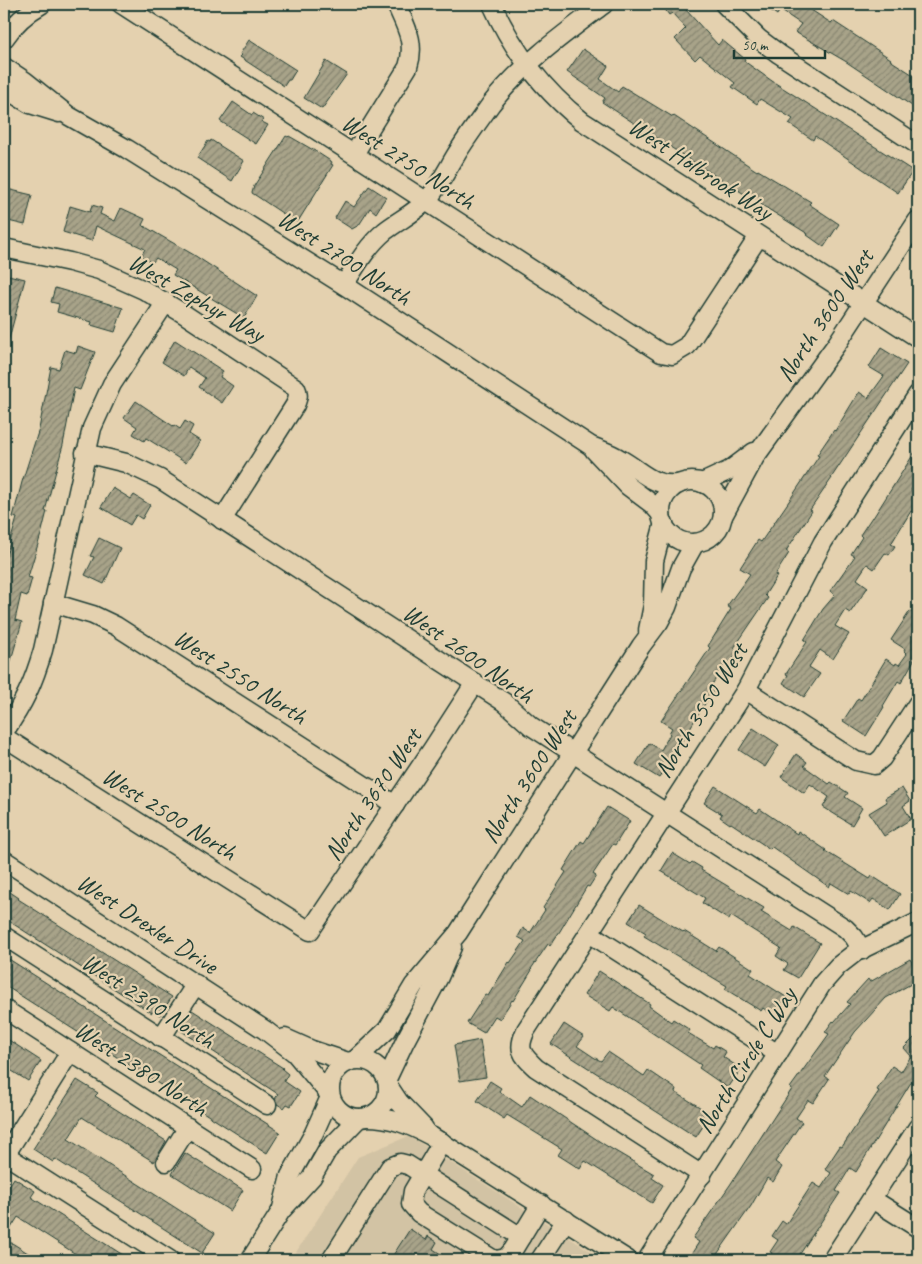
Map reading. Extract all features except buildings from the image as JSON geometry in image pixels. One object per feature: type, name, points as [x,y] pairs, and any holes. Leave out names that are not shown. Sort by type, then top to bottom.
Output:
[{"type":"street","points":[[4,39],[26,14],[42,4]]},
{"type":"street","name":"West 2750 North","points":[[121,4],[661,353],[672,355],[687,346],[759,236]]},
{"type":"street","points":[[354,154],[408,67],[412,53],[408,34],[396,4]]},
{"type":"street","name":"West Holbrook Way","points":[[492,4],[508,37],[527,66],[555,98],[582,121],[918,338]]},
{"type":"street","points":[[344,285],[365,252],[378,237],[412,213],[435,190],[473,129],[511,80],[541,52],[604,4]]},
{"type":"street","points":[[724,4],[759,39],[779,54],[918,145]]},
{"type":"street","name":"West 2700 North","points":[[4,68],[69,116],[127,149],[344,285],[591,446],[620,459],[655,482],[679,484]]},
{"type":"street","name":"West 2700 North","points":[[4,88],[30,104],[69,116]]},
{"type":"street","name":"North 3600 West","points":[[723,516],[743,477],[768,437],[864,304],[918,220]]},
{"type":"street","name":"West Zephyr Way","points":[[4,248],[99,270],[144,290],[166,302],[290,383],[298,392],[298,398],[292,411],[222,520]]},
{"type":"street","points":[[4,732],[35,679],[92,428],[105,397],[166,302]]},
{"type":"street","name":"North 3550 West","points":[[702,1174],[536,1068],[521,1050],[521,1041],[526,1030],[665,813],[746,690],[823,542],[918,394]]},
{"type":"street","name":"North 3600 West","points":[[702,483],[730,470],[744,460],[768,437]]},
{"type":"street","name":"West 2700 North","points":[[591,446],[628,486],[652,504],[662,518]]},
{"type":"street","name":"West 2600 North","points":[[86,453],[113,459],[143,470],[160,479],[504,702],[531,726],[572,753],[844,928],[854,937],[862,950]]},
{"type":"street","points":[[692,481],[702,483],[719,496],[723,505],[723,516],[720,526],[706,540],[695,543],[685,542],[669,532],[662,518],[665,498],[679,484],[692,481]]},
{"type":"street","name":"North 3600 West","points":[[641,646],[651,617],[654,561],[662,518]]},
{"type":"street","name":"North 3600 West","points":[[388,1083],[405,1041],[439,977],[458,934],[572,753],[663,615],[681,568],[695,543]]},
{"type":"street","name":"West 2550 North","points":[[53,603],[93,615],[116,626],[395,805]]},
{"type":"street","name":"North 3670 West","points":[[310,931],[474,683]]},
{"type":"street","points":[[746,690],[856,761],[874,765],[882,758],[918,703]]},
{"type":"street","name":"West 2500 North","points":[[4,736],[310,931]]},
{"type":"street","name":"West Drexler Drive","points":[[4,860],[265,1030],[295,1053],[330,1096]]},
{"type":"street","name":"North Circle C Way","points":[[647,1260],[822,984],[838,966],[856,952],[918,922]]},
{"type":"street","points":[[589,933],[778,1054]]},
{"type":"street","name":"North 3600 West","points":[[351,1061],[387,1030],[414,985],[458,934]]},
{"type":"street","name":"West 2390 North","points":[[4,936],[267,1105]]},
{"type":"street","points":[[161,1038],[196,984]]},
{"type":"street","name":"West 2380 North","points":[[4,1009],[252,1169]]},
{"type":"street","name":"West Drexler Drive","points":[[265,1030],[312,1050],[351,1061]]},
{"type":"street","points":[[70,1052],[4,1155],[170,1260]]},
{"type":"street","points":[[282,1211],[290,1176],[313,1135],[330,1096],[332,1079],[335,1072],[351,1061],[371,1062],[378,1066],[399,1102],[437,1139]]},
{"type":"street","points":[[250,1260],[282,1211],[312,1176],[327,1152],[363,1118],[381,1109],[385,1103],[388,1083]]},
{"type":"street","points":[[330,1096],[338,1109],[344,1114],[363,1118],[382,1117],[400,1121],[437,1139],[628,1260]]},
{"type":"street","points":[[166,1162],[188,1127]]},
{"type":"street","points":[[832,1260],[918,1127]]},
{"type":"street","points":[[437,1139],[423,1174],[413,1191],[411,1204],[418,1213],[495,1260],[506,1258],[541,1204]]},
{"type":"street","points":[[331,1260],[390,1167],[400,1163],[408,1165],[423,1174],[521,1237]]},
{"type":"street","points":[[872,1198],[918,1228]]},
{"type":"street","points":[[546,1258],[566,1220]]},
{"type":"shaded area","points":[[409,1136],[604,1260],[291,1260],[358,1157]]}]
